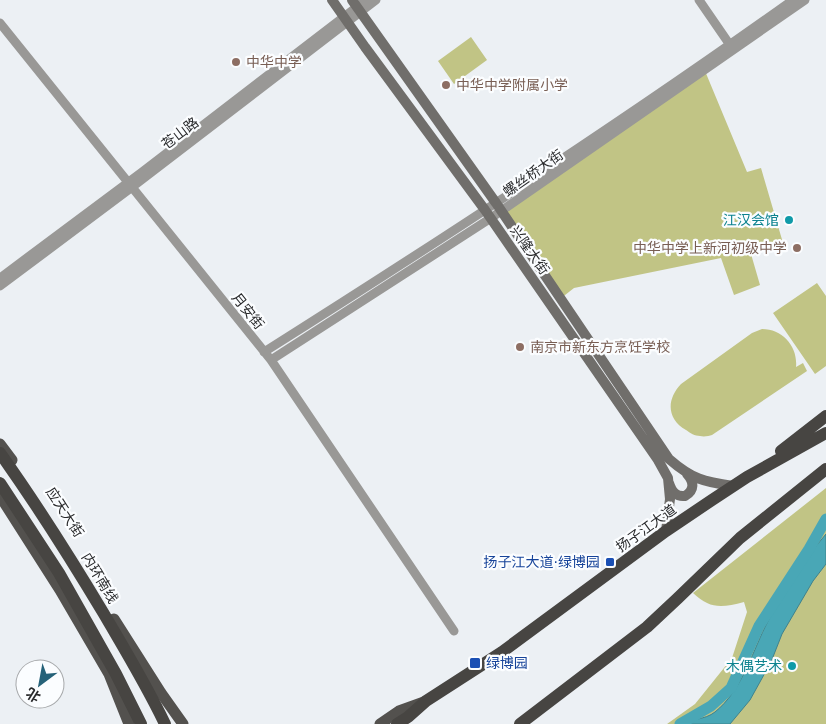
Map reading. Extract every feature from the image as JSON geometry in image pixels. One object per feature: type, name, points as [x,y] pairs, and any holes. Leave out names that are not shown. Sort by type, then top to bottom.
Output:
[{"type":"highway","points":[[747,477],[826,416]]},
{"type":"highway","name":"扬子江大道","points":[[397,724],[426,701],[492,660],[666,531],[747,477],[826,433]]},
{"type":"highway","name":"内环南线","points":[[0,453],[45,518],[146,684],[165,724]]},
{"type":"highway","points":[[520,724],[647,627],[740,538],[826,468]]},
{"type":"highway","points":[[0,483],[59,573],[116,674],[141,724]]},
{"type":"highway","points":[[116,674],[133,724]]},
{"type":"highway","points":[[146,684],[173,724]]},
{"type":"highway","points":[[412,724],[426,701]]},
{"type":"highway","points":[[530,724],[549,702]]},
{"type":"main road","name":"兴隆大街","points":[[332,0],[488,214],[658,460],[668,478],[670,499],[666,531]]},
{"type":"main road","name":"兴隆大街","points":[[356,6],[499,207],[669,459],[696,479],[733,486]]},
{"type":"main road","name":"应天大街","points":[[0,444],[36,494],[134,651],[183,724]]},
{"type":"main road","points":[[668,478],[674,493],[680,497],[685,496],[692,490],[693,485],[692,479],[687,474]]},
{"type":"main road","points":[[0,496],[60,590],[109,674],[129,724]]},
{"type":"main road","points":[[380,724],[400,711],[426,701]]},
{"type":"street","name":"苍山路","points":[[0,286],[345,19],[356,6],[366,0]]},
{"type":"street","name":"苍山路","points":[[356,6],[376,0]]},
{"type":"street","points":[[699,0],[730,45]]},
{"type":"street","name":"螺丝桥大街","points":[[499,207],[793,0]]},
{"type":"street","name":"螺丝桥大街","points":[[264,352],[499,207],[805,0]]},
{"type":"street","name":"月安街","points":[[0,23],[271,360],[454,631]]},
{"type":"street","name":"苍山路","points":[[0,278],[129,185]]},
{"type":"street","name":"螺丝桥大街","points":[[271,360],[488,214]]},
{"type":"green space","points":[[471,37],[487,60],[454,84],[438,61]]},
{"type":"green space","points":[[705,71],[747,172],[761,168],[783,243],[751,254],[760,285],[734,295],[721,258],[574,288],[560,299],[501,211]]},
{"type":"green space","points":[[817,283],[826,296],[826,366],[815,374],[773,313]]},
{"type":"green space","points":[[762,329],[776,332],[788,340],[792,346],[796,367],[803,363],[807,371],[712,435],[696,435],[680,426],[672,415],[671,403],[676,390],[681,384],[752,333]]},
{"type":"green space","points":[[826,488],[826,724],[667,724],[695,704],[732,658],[747,612],[744,602],[716,606],[705,602],[693,593]]},
{"type":"water","points":[[826,534],[826,564],[813,581],[782,634],[771,662],[750,700],[730,724],[679,724],[711,715],[732,694],[739,684],[778,602]]},
{"type":"waterway","points":[[680,724],[711,706],[731,688],[759,626],[809,549],[826,519]]},
{"type":"place","name":"中华中学","points":[[236,62]]},
{"type":"place","name":"中华中学附属小学","points":[[446,85]]},
{"type":"place","name":"江汉会馆","points":[[789,220]]},
{"type":"place","name":"中华中学上新河初级中学","points":[[797,248]]},
{"type":"place","name":"南京市新东方烹饪学校","points":[[520,347]]},
{"type":"place","name":"扬子江大道·绿博园","points":[[610,562]]},
{"type":"place","name":"绿博园","points":[[475,663]]},
{"type":"place","name":"木偶艺术","points":[[792,666]]}]
